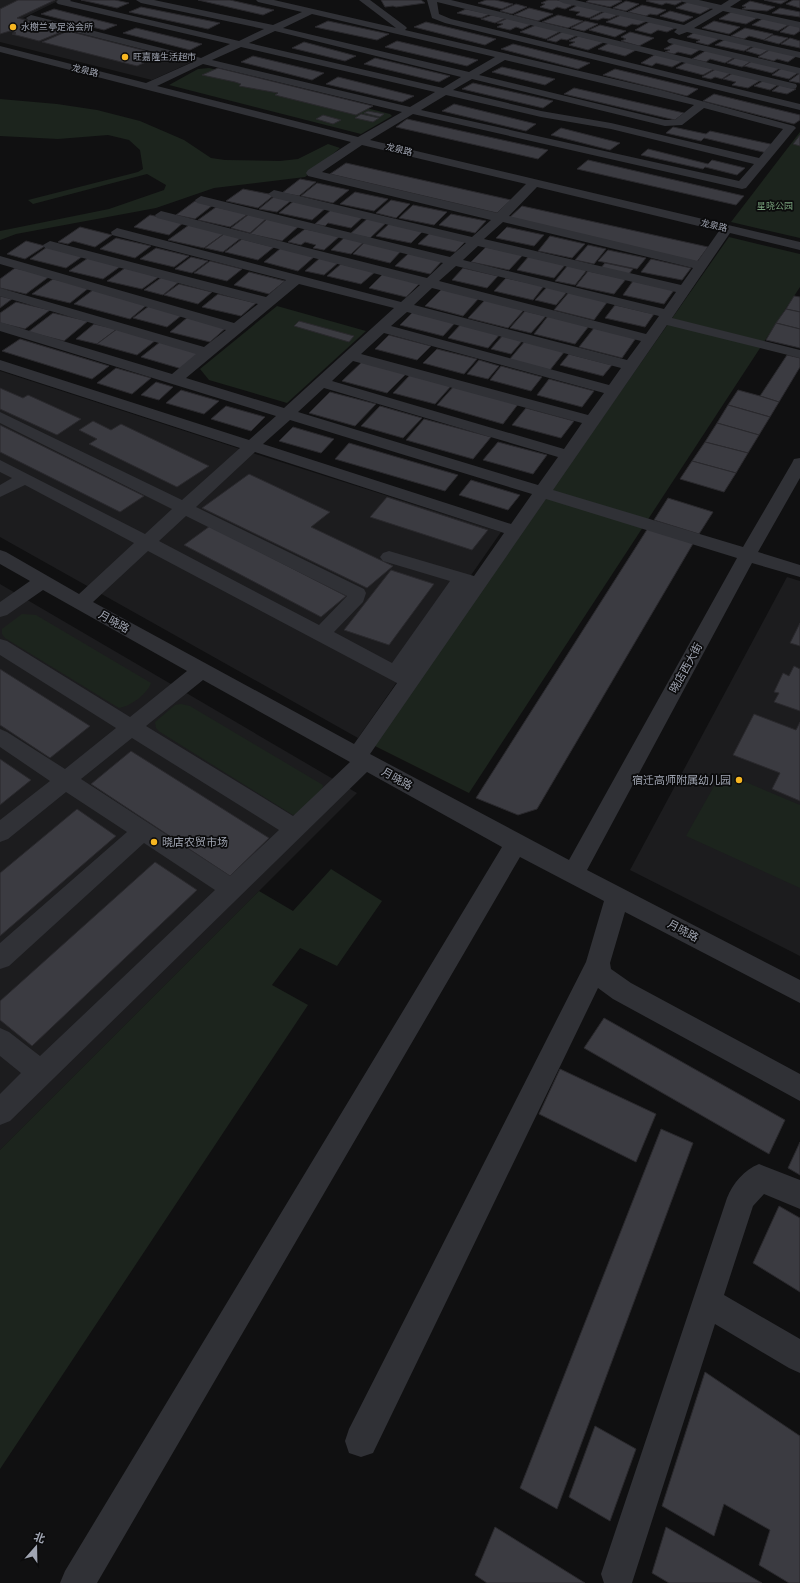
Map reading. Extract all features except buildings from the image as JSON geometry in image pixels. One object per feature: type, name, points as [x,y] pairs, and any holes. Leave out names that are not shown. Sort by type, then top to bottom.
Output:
[{"type":"street","points":[[66,0],[61,2],[555,117],[611,126],[761,162]]},
{"type":"street","points":[[140,0],[273,28],[665,123],[678,123],[703,104]]},
{"type":"street","points":[[166,6],[181,0],[265,19],[220,39]]},
{"type":"street","points":[[31,18],[201,62],[410,112],[742,185],[790,128],[703,104],[408,32],[261,0]]},
{"type":"street","points":[[364,0],[408,32]]},
{"type":"street","points":[[432,0],[435,16],[622,64],[800,107]]},
{"type":"street","points":[[440,0],[792,86]]},
{"type":"street","points":[[563,0],[800,55]]},
{"type":"street","points":[[686,0],[800,25]]},
{"type":"street","points":[[622,64],[736,0]]},
{"type":"street","points":[[148,86],[311,11]]},
{"type":"street","points":[[686,14],[718,22]]},
{"type":"street","points":[[268,50],[284,42],[319,32],[379,45]]},
{"type":"street","points":[[665,40],[800,71]]},
{"type":"street","name":"龙泉路","points":[[0,50],[148,86],[360,141],[800,246]]},
{"type":"street","points":[[504,56],[360,141],[312,173],[701,266]]},
{"type":"street","points":[[527,138],[555,117]]},
{"type":"street","points":[[80,603],[253,447],[453,262],[500,218],[534,183]]},
{"type":"street","points":[[274,194],[684,290]]},
{"type":"street","points":[[201,200],[453,262],[666,317],[800,354]]},
{"type":"street","points":[[161,215],[650,339]]},
{"type":"street","points":[[0,1112],[295,829],[361,759],[403,677],[470,581],[516,531],[727,229]]},
{"type":"street","points":[[117,232],[631,366]]},
{"type":"street","points":[[50,244],[268,302]]},
{"type":"street","points":[[0,260],[236,328]]},
{"type":"street","points":[[174,380],[296,279]]},
{"type":"street","points":[[0,292],[207,352]]},
{"type":"street","points":[[0,326],[748,554],[800,572]]},
{"type":"street","points":[[381,328],[614,391]]},
{"type":"street","points":[[351,356],[592,421]]},
{"type":"street","points":[[0,366],[516,531]]},
{"type":"street","points":[[322,383],[568,456]]},
{"type":"street","points":[[0,417],[357,593],[356,598],[321,634]]},
{"type":"street","name":"晓店西大街","points":[[573,874],[748,554],[800,463]]},
{"type":"street","points":[[0,465],[403,677]]},
{"type":"street","points":[[0,492],[24,478]]},
{"type":"street","name":"月晓路","points":[[0,556],[80,603],[516,844],[800,992]]},
{"type":"street","points":[[389,557],[470,581]]},
{"type":"street","points":[[0,611],[43,581]]},
{"type":"street","points":[[0,646],[295,829]]},
{"type":"street","points":[[0,833],[202,670]]},
{"type":"street","points":[[0,736],[232,889]]},
{"type":"street","points":[[0,958],[143,831]]},
{"type":"street","points":[[77,1583],[516,844]]},
{"type":"street","points":[[361,1441],[598,963],[617,897]]},
{"type":"street","points":[[598,963],[599,975],[622,992],[800,1088]]},
{"type":"street","points":[[0,1040],[41,1073]]},
{"type":"street","points":[[618,1574],[706,1301],[741,1198],[759,1178],[787,1188],[800,1195]]},
{"type":"street","points":[[706,1301],[800,1357]]},
{"type":"shaded area","points":[[0,0],[60,0],[23,18],[192,62],[152,80],[0,42]]},
{"type":"shaded area","points":[[0,371],[501,532],[358,738],[0,537]]},
{"type":"shaded area","name":"宿迁高师附属幼儿园","points":[[787,577],[800,581],[800,956],[630,870]]},
{"type":"shaded area","name":"晓店农贸市场","points":[[0,584],[357,793],[0,1150]]},
{"type":"green space","points":[[209,68],[390,114],[392,116],[361,134],[169,85],[198,69]]},
{"type":"green space","points":[[0,99],[57,104],[97,110],[140,121],[184,140],[211,158],[225,160],[280,161],[298,159],[328,144],[340,148],[305,177],[214,188],[156,208],[16,234],[0,240],[0,231],[109,209],[164,190],[166,185],[147,174],[33,204],[28,200],[138,172],[143,169],[140,150],[129,140],[108,135],[58,139],[0,136]]},
{"type":"green space","name":"星晓公园","points":[[800,132],[800,238],[731,222]]},
{"type":"green space","points":[[729,237],[800,254],[800,287],[469,793],[373,745]]},
{"type":"green space","points":[[277,306],[366,331],[287,403],[209,380],[200,369]]},
{"type":"green space","points":[[22,614],[36,615],[151,683],[149,687],[138,699],[124,707],[119,708],[5,638],[2,634],[2,629]]},
{"type":"green space","points":[[181,704],[190,706],[323,785],[322,793],[301,813],[293,815],[160,732],[156,728],[155,722],[175,705]]},
{"type":"green space","points":[[722,772],[800,805],[800,888],[686,836]]},
{"type":"green space","points":[[331,869],[382,901],[337,966],[300,948],[272,985],[308,1005],[0,1469],[0,1150],[259,891],[293,911]]},
{"type":"place","name":"水榭兰亭足浴会所","points":[[13,27]]},
{"type":"place","name":"旺嘉隆生活超市","points":[[125,57]]},
{"type":"place","name":"宿迁高师附属幼儿园","points":[[739,780]]},
{"type":"place","name":"晓店农贸市场","points":[[154,842]]}]
